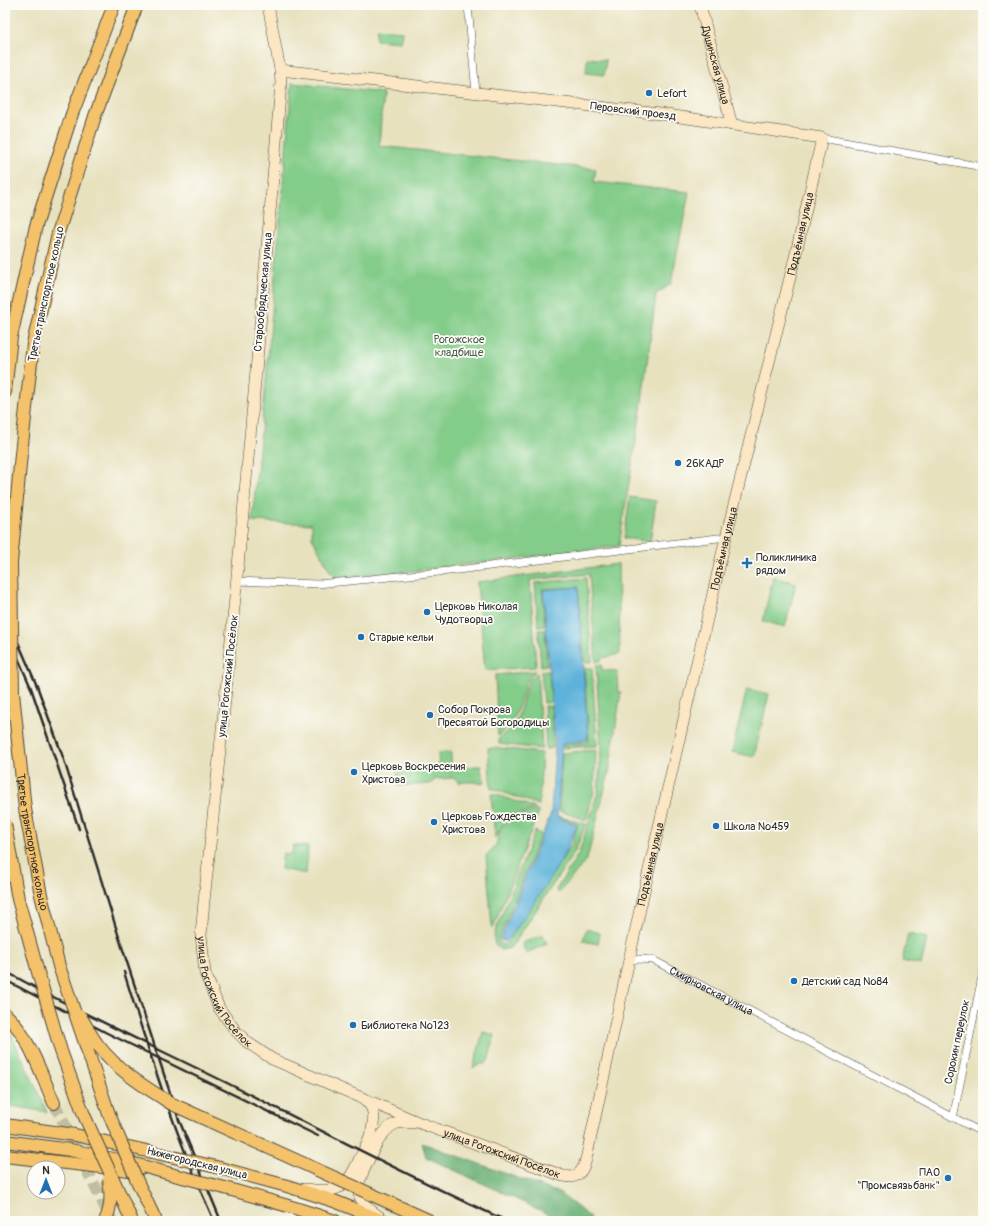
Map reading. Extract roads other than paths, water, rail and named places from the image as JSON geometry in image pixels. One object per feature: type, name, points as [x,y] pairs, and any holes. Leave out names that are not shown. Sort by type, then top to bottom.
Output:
[{"type":"main road","name":"Третье транспортное кольцо","points":[[5,392],[11,336],[36,226],[72,114],[108,22],[113,5]]},
{"type":"main road","name":"Третье транспортное кольцо","points":[[136,5],[94,116],[58,233],[33,344],[11,563],[13,693],[25,809],[41,895],[59,966],[109,1114],[156,1221]]},
{"type":"main road","points":[[127,31],[140,5]]},
{"type":"main road","points":[[5,824],[18,899],[57,1036],[84,1115],[132,1221]]},
{"type":"main road","points":[[59,966],[79,1013],[98,1044],[116,1066],[140,1084],[172,1104],[430,1221]]},
{"type":"main road","points":[[5,1014],[13,1021],[23,1035],[54,1103]]},
{"type":"main road","name":"Нижегородская улица","points":[[5,1125],[74,1136],[216,1167],[287,1186],[334,1201],[386,1221]]},
{"type":"main road","name":"Нижегородская улица","points":[[6,1141],[70,1150],[128,1162],[225,1188],[335,1221]]},
{"type":"main road","points":[[5,1156],[178,1176]]},
{"type":"main road","points":[[105,1221],[109,1214],[111,1202],[106,1166]]},
{"type":"street","name":"Старообрядческая улица","points":[[237,580],[262,316],[281,83],[268,5]]},
{"type":"street","points":[[468,5],[476,93]]},
{"type":"street","name":"Душинская улица","points":[[700,5],[732,124]]},
{"type":"street","name":"Перовский проезд","points":[[280,70],[660,114],[822,138],[983,167]]},
{"type":"street","name":"Подъёмная улица","points":[[629,960],[726,537],[797,249],[822,138]]},
{"type":"street","points":[[237,580],[317,584],[395,577],[726,537]]},
{"type":"street","name":"улица Рогожский Посёлок","points":[[237,580],[201,935],[205,974],[219,1008],[235,1030],[248,1042],[272,1058],[361,1098],[420,1123],[563,1176],[573,1177],[580,1172],[585,1164],[629,960]]},
{"type":"street","name":"Смирновская улица","points":[[629,960],[653,960],[983,1133]]},
{"type":"street","name":"Сорокин переулок","points":[[953,1118],[983,972]]},
{"type":"street","points":[[287,1186],[323,1190],[340,1187],[347,1181],[352,1175],[371,1136],[373,1126],[373,1116],[370,1106],[361,1098]]},
{"type":"street","points":[[386,1221],[367,1207],[362,1201],[358,1193],[360,1179],[385,1131],[393,1124],[401,1122],[420,1123]]},
{"type":"water","points":[[578,587],[588,740],[562,744],[557,817],[577,825],[564,854],[548,883],[510,937],[506,941],[503,941],[501,938],[551,813],[555,746],[543,590]]},
{"type":"tunnel","points":[[54,1103],[112,1221]]},
{"type":"railway","points":[[5,612],[37,686],[63,757],[122,947],[179,1120],[221,1221]]},
{"type":"railway","points":[[5,628],[31,688],[79,829]]},
{"type":"railway","points":[[5,971],[86,1014],[471,1205],[507,1221]]},
{"type":"railway","points":[[124,972],[176,1129],[214,1221]]},
{"type":"railway","points":[[5,980],[107,1033],[318,1136]]},
{"type":"place","name":"Lefort","points":[[649,93]]},
{"type":"place","name":"26КАДР","points":[[678,463]]},
{"type":"place","name":"Поликлиника рядом","points":[[747,563]]},
{"type":"place","name":"Церковь Николая Чудотворца","points":[[427,612]]},
{"type":"place","name":"Старые кельи","points":[[361,637]]},
{"type":"place","name":"Собор Покрова Пресвятой Богородицы","points":[[430,715]]},
{"type":"place","name":"Церковь Воскресения Христова","points":[[354,772]]},
{"type":"place","name":"Церковь Рождества Христова","points":[[434,822]]},
{"type":"place","name":"Школа №459","points":[[716,826]]},
{"type":"place","name":"Детский сад №84","points":[[794,981]]},
{"type":"place","name":"Библиотека №123","points":[[353,1025]]},
{"type":"place","name":"ПАО \"Промсвязьбанк\"","points":[[948,1178]]},
{"type":"park label","name":"Рогожское кладбище","points":[[459,345]]}]
